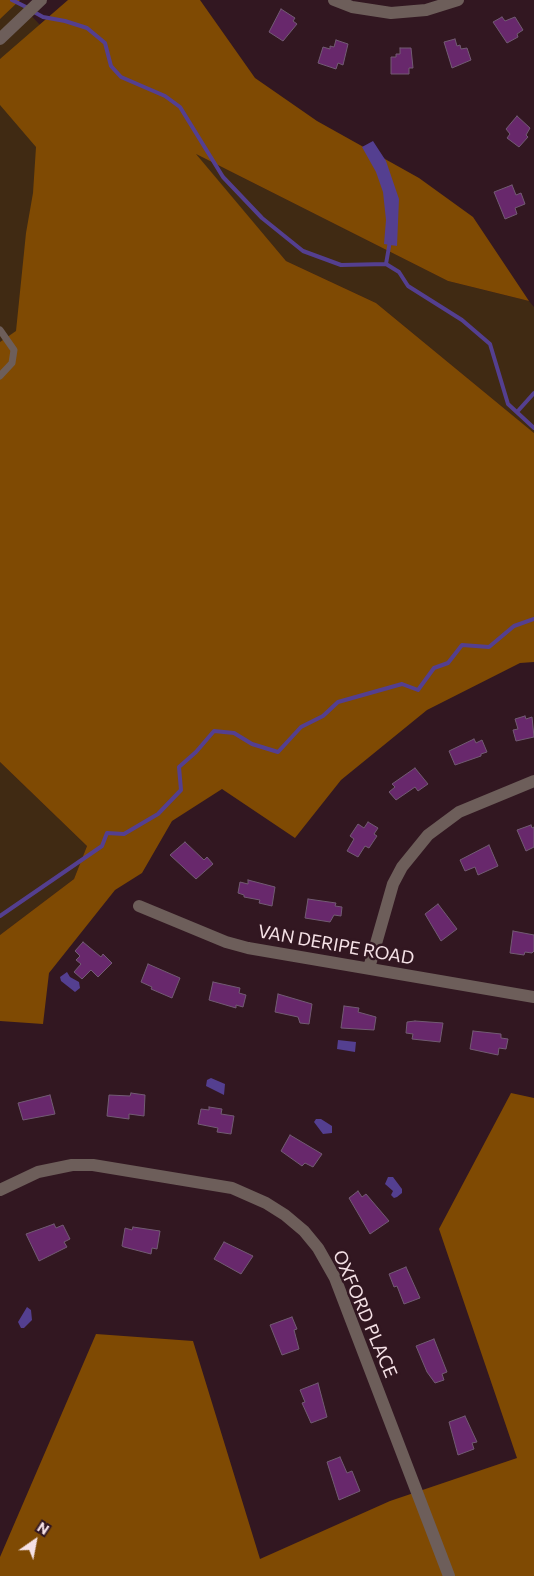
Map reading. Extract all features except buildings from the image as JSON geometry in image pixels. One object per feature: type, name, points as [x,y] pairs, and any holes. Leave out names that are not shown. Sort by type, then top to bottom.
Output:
[{"type":"street","points":[[334,0],[352,7],[391,13],[426,10],[458,0]]},
{"type":"street","points":[[0,40],[40,1]]},
{"type":"street","points":[[369,968],[386,902],[393,884],[402,867],[428,835],[459,812],[534,781]]},
{"type":"street","name":"VAN DERIPE ROAD","points":[[138,906],[226,942],[248,948],[534,997]]},
{"type":"street","name":"OXFORD PLACE","points":[[0,1190],[38,1172],[72,1165],[93,1164],[232,1188],[266,1203],[285,1215],[304,1231],[318,1248],[335,1278],[449,1576]]},
{"type":"lane","points":[[0,330],[14,350],[12,363],[0,376]]},
{"type":"shaded area","points":[[0,0],[17,0],[52,38],[69,209],[0,398]]},
{"type":"shaded area","points":[[0,0],[20,0],[0,19]]},
{"type":"shaded area","points":[[68,0],[200,0],[255,78],[317,121],[419,178],[473,217],[529,301],[448,281],[196,154],[286,261],[376,303],[534,433],[534,662],[520,663],[427,710],[341,780],[295,838],[222,789],[172,821],[142,873],[115,890],[49,973],[43,1024],[0,1021],[0,935],[74,879],[87,846],[0,762],[0,342],[16,331],[26,233],[33,193],[36,147],[0,105],[0,59]]},
{"type":"shaded area","points":[[373,141],[386,161],[399,199],[397,246],[384,244],[386,220],[383,192],[376,172],[362,147]]},
{"type":"shaded area","points":[[194,153],[448,281],[529,301],[534,307],[534,433],[376,303],[286,261]]},
{"type":"shaded area","points":[[0,762],[87,846],[74,879],[0,935]]},
{"type":"shaded area","points":[[67,972],[70,977],[79,982],[80,988],[75,992],[61,981],[60,977]]},
{"type":"shaded area","points":[[338,1040],[356,1042],[355,1052],[337,1049]]},
{"type":"shaded area","points":[[211,1078],[225,1084],[224,1095],[206,1086],[207,1080]]},
{"type":"shaded area","points":[[511,1093],[534,1098],[534,1576],[0,1576],[0,1557],[96,1334],[193,1341],[260,1559],[390,1501],[517,1458],[439,1229]]},
{"type":"shaded area","points":[[316,1119],[321,1119],[332,1126],[332,1133],[323,1134],[314,1122]]},
{"type":"shaded area","points":[[388,1177],[393,1177],[402,1189],[402,1193],[397,1197],[394,1198],[391,1195],[393,1191],[385,1184]]},
{"type":"shaded area","points":[[27,1307],[31,1310],[32,1320],[24,1328],[21,1328],[18,1322]]},
{"type":"waterway","points":[[12,0],[28,8]]},
{"type":"waterway","points":[[34,12],[43,17],[87,28],[105,43],[111,66],[121,77],[165,96],[180,107],[223,177],[262,218],[303,251],[341,265],[386,264],[399,272],[408,286],[462,320],[490,344],[508,404],[534,428]]},
{"type":"waterway","points":[[386,264],[390,241]]},
{"type":"waterway","points":[[517,412],[534,393]]},
{"type":"waterway","points":[[0,916],[102,846],[107,833],[124,834],[158,814],[181,790],[179,767],[196,752],[214,731],[234,733],[252,744],[278,752],[301,727],[323,716],[338,702],[402,684],[418,690],[434,668],[448,663],[462,645],[489,647],[514,626],[534,619]]}]
